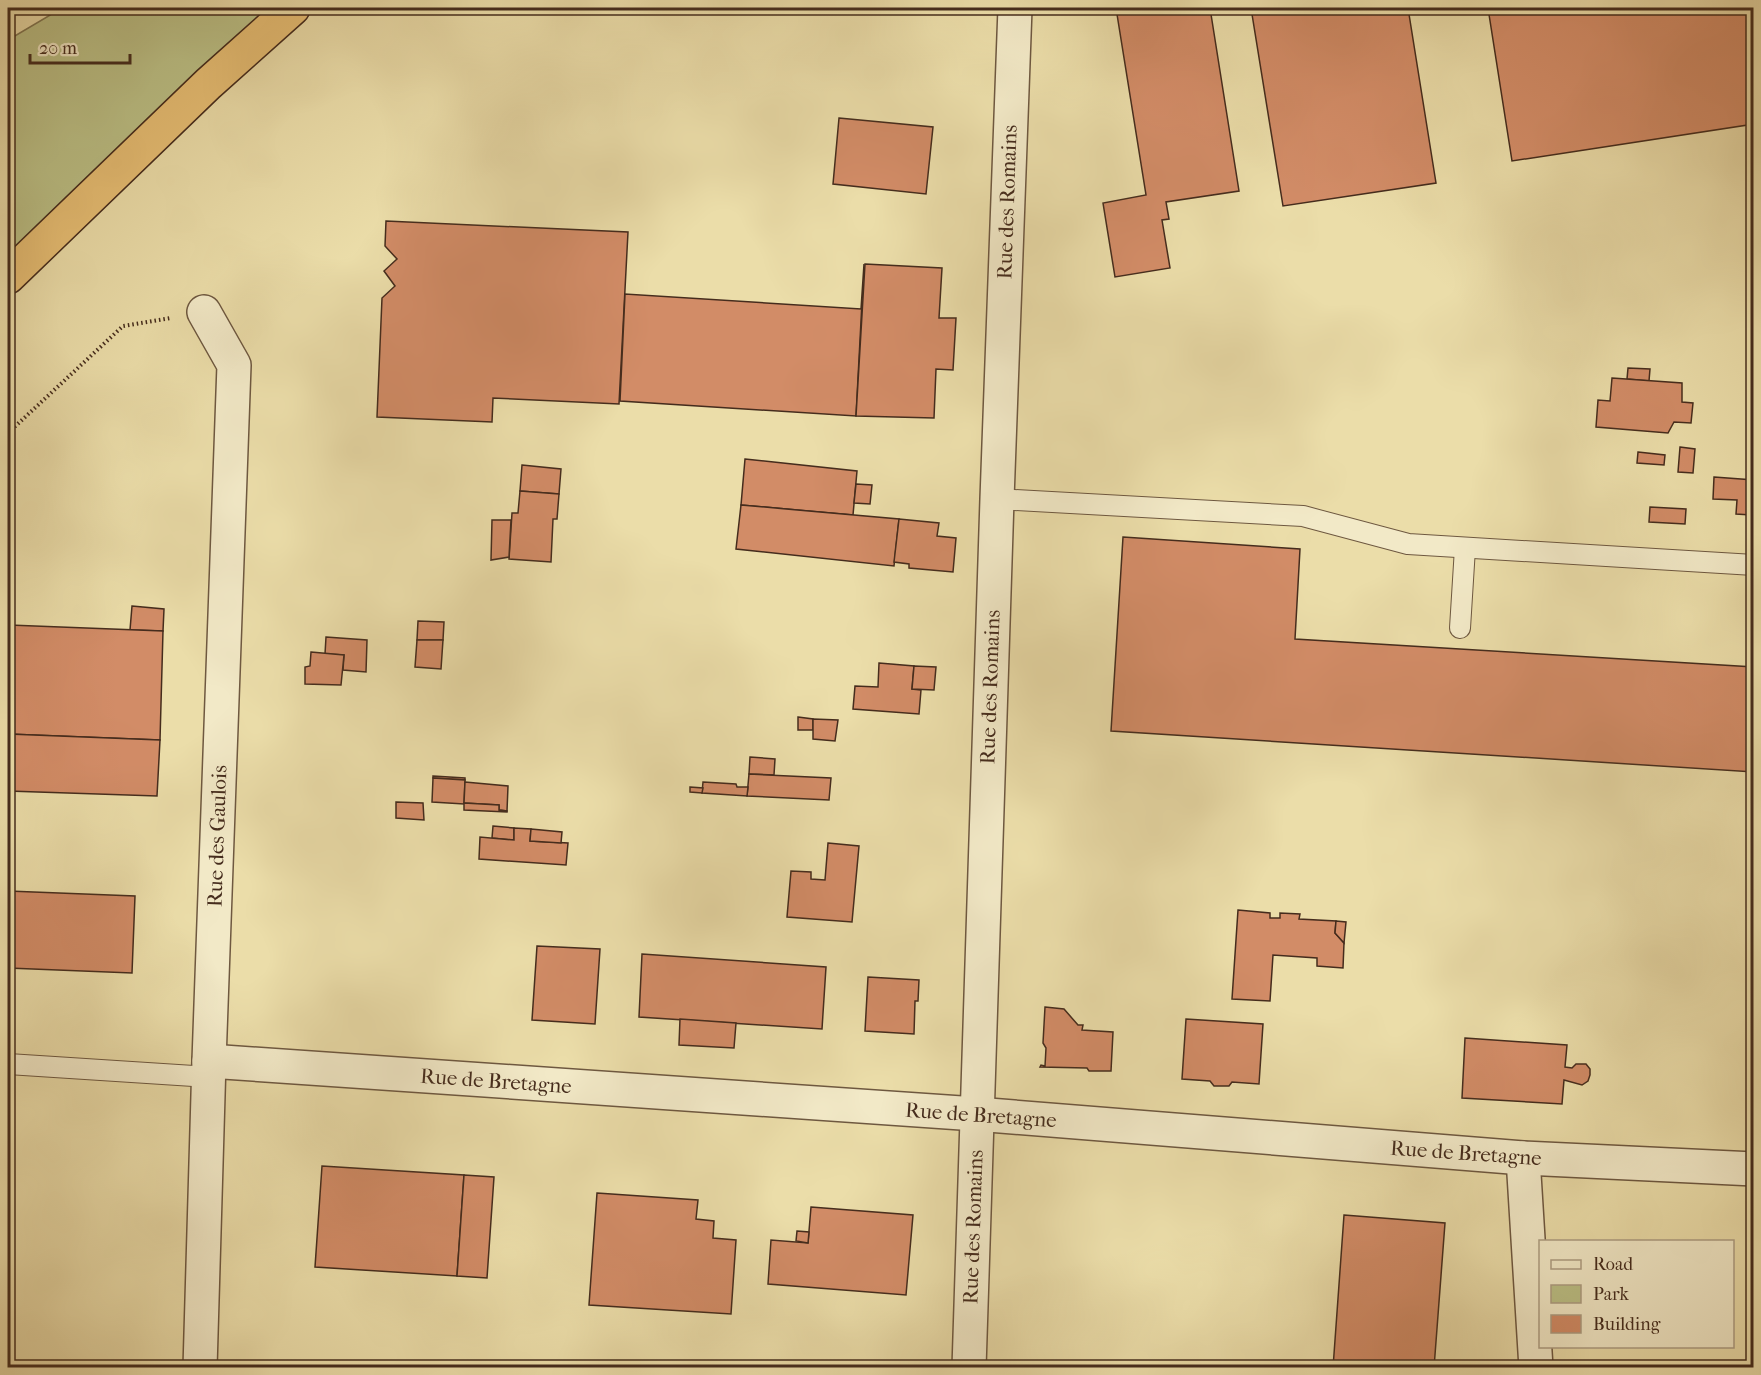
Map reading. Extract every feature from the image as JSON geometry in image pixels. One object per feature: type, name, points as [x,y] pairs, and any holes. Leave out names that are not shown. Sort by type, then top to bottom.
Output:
[{"type":"highway","points":[[8,277],[208,84],[293,8]]},
{"type":"street","name":"Rue des Romains","points":[[969,1368],[1015,8]]},
{"type":"street","name":"Rue des Gaulois","points":[[200,1368],[234,365],[204,312]]},
{"type":"street","name":"Rue de Bretagne","points":[[209,1069],[976,1114],[1523,1158],[1754,1169]]},
{"type":"street","points":[[1523,1158],[1536,1368]]},
{"type":"lane","points":[[997,499],[1303,516],[1408,544],[1754,565]]},
{"type":"lane","points":[[1460,628],[1465,548]]},
{"type":"lane","points":[[8,1064],[209,1069]]},
{"type":"path","points":[[8,433],[123,326],[204,312]]},
{"type":"green space","points":[[62,8],[278,8],[8,262],[8,40]]},
{"type":"building","points":[[1116,8],[1210,8],[1239,191],[1166,202],[1169,219],[1162,220],[1170,268],[1115,277],[1103,203],[1146,195]]},
{"type":"building","points":[[1251,8],[1408,8],[1436,183],[1283,206]]},
{"type":"building","points":[[1488,8],[1754,8],[1754,124],[1512,161]]},
{"type":"building","points":[[839,118],[933,127],[926,194],[833,184]]},
{"type":"building","points":[[386,221],[628,232],[619,404],[493,398],[492,422],[377,417],[382,298],[395,286],[384,271],[397,259],[385,246]]},
{"type":"building","points":[[864,264],[856,416],[620,401],[625,294],[861,309]]},
{"type":"building","points":[[865,264],[942,268],[939,318],[956,318],[953,370],[936,369],[934,418],[856,416]]},
{"type":"building","points":[[1628,368],[1650,369],[1649,381],[1627,379]]},
{"type":"building","points":[[1612,378],[1682,383],[1682,402],[1693,403],[1691,423],[1674,422],[1668,433],[1596,427],[1598,400],[1610,401]]},
{"type":"building","points":[[1680,447],[1695,449],[1693,473],[1678,472]]},
{"type":"building","points":[[1638,452],[1665,455],[1664,465],[1637,463]]},
{"type":"building","points":[[745,459],[857,471],[853,515],[741,505]]},
{"type":"building","points":[[522,465],[561,469],[559,494],[520,491]]},
{"type":"building","points":[[1714,477],[1754,480],[1754,502],[1751,515],[1736,514],[1737,500],[1713,499]]},
{"type":"building","points":[[856,484],[872,485],[870,504],[854,503]]},
{"type":"building","points":[[520,491],[559,494],[557,519],[553,519],[551,562],[509,559],[512,513],[518,513]]},
{"type":"building","points":[[741,505],[899,519],[894,566],[736,549]]},
{"type":"building","points":[[1650,507],[1686,509],[1685,524],[1649,522]]},
{"type":"building","points":[[899,519],[939,523],[937,536],[956,538],[953,572],[909,568],[909,564],[894,562]]},
{"type":"building","points":[[492,520],[511,520],[509,557],[491,560]]},
{"type":"building","points":[[1123,537],[1300,549],[1295,639],[1754,667],[1754,772],[1111,731]]},
{"type":"building","points":[[132,606],[164,609],[163,631],[130,630]]},
{"type":"building","points":[[418,621],[444,622],[443,640],[417,640]]},
{"type":"building","points":[[9,625],[163,631],[160,740],[8,734]]},
{"type":"building","points":[[326,637],[367,640],[366,672],[343,670],[344,655],[325,654]]},
{"type":"building","points":[[417,640],[443,640],[441,669],[415,667]]},
{"type":"building","points":[[311,652],[344,655],[341,685],[305,684],[305,667],[310,666]]},
{"type":"building","points":[[879,663],[914,666],[912,689],[921,690],[919,714],[853,709],[855,686],[878,687]]},
{"type":"building","points":[[914,666],[936,667],[934,690],[912,689]]},
{"type":"building","points":[[798,717],[813,719],[813,730],[798,730]]},
{"type":"building","points":[[813,719],[838,720],[835,741],[813,739]]},
{"type":"building","points":[[8,734],[160,740],[157,796],[8,791]]},
{"type":"building","points":[[750,757],[775,759],[774,775],[749,774]]},
{"type":"building","points":[[749,774],[831,778],[829,800],[747,796]]},
{"type":"building","points":[[433,776],[465,778],[465,780],[433,778]]},
{"type":"building","points":[[433,778],[465,780],[464,804],[432,802]]},
{"type":"building","points":[[465,782],[508,786],[507,811],[499,810],[499,805],[464,803]]},
{"type":"building","points":[[703,782],[748,787],[747,796],[702,793]]},
{"type":"building","points":[[690,787],[703,788],[702,793],[690,792]]},
{"type":"building","points":[[396,802],[423,803],[424,820],[396,818]]},
{"type":"building","points":[[464,803],[499,805],[499,810],[507,812],[464,810]]},
{"type":"building","points":[[493,826],[514,828],[514,840],[492,838]]},
{"type":"building","points":[[514,828],[531,829],[530,841],[568,843],[566,865],[479,859],[480,837],[514,840]]},
{"type":"building","points":[[531,829],[562,832],[561,843],[530,841]]},
{"type":"building","points":[[828,843],[859,846],[852,922],[787,917],[791,871],[811,872],[811,879],[825,880]]},
{"type":"building","points":[[8,891],[135,896],[132,973],[8,968]]},
{"type":"building","points":[[1238,910],[1270,913],[1270,918],[1280,918],[1280,913],[1300,914],[1299,919],[1336,921],[1335,933],[1344,943],[1343,968],[1317,966],[1317,958],[1273,955],[1270,1001],[1232,999]]},
{"type":"building","points":[[1336,921],[1346,922],[1344,943],[1335,933]]},
{"type":"building","points":[[537,946],[600,949],[595,1024],[532,1020]]},
{"type":"building","points":[[642,954],[826,967],[822,1029],[639,1017]]},
{"type":"building","points":[[868,977],[919,980],[918,1001],[915,1001],[914,1034],[865,1031]]},
{"type":"building","points":[[1045,1007],[1064,1009],[1078,1025],[1083,1025],[1082,1030],[1113,1032],[1111,1071],[1040,1067],[1045,1066],[1046,1048],[1043,1043]]},
{"type":"building","points":[[680,1019],[736,1023],[734,1048],[679,1045]]},
{"type":"building","points":[[1186,1019],[1263,1024],[1259,1084],[1232,1082],[1229,1086],[1214,1086],[1210,1081],[1182,1079]]},
{"type":"building","points":[[1465,1038],[1567,1045],[1565,1067],[1572,1068],[1576,1064],[1586,1064],[1590,1069],[1590,1075],[1588,1081],[1582,1085],[1564,1080],[1562,1104],[1462,1098]]},
{"type":"building","points":[[322,1166],[464,1175],[457,1276],[315,1267]]},
{"type":"building","points":[[464,1175],[494,1177],[487,1278],[457,1276]]},
{"type":"building","points":[[597,1193],[698,1200],[696,1219],[714,1221],[713,1238],[736,1240],[731,1314],[589,1305]]},
{"type":"building","points":[[811,1207],[913,1215],[906,1295],[768,1284],[771,1240],[808,1243]]},
{"type":"building","points":[[1344,1215],[1445,1223],[1434,1368],[1333,1368]]},
{"type":"building","points":[[797,1231],[809,1232],[808,1243],[796,1241]]},
{"type":"building","points":[[1613,1364],[1669,1368],[1613,1368]]}]
